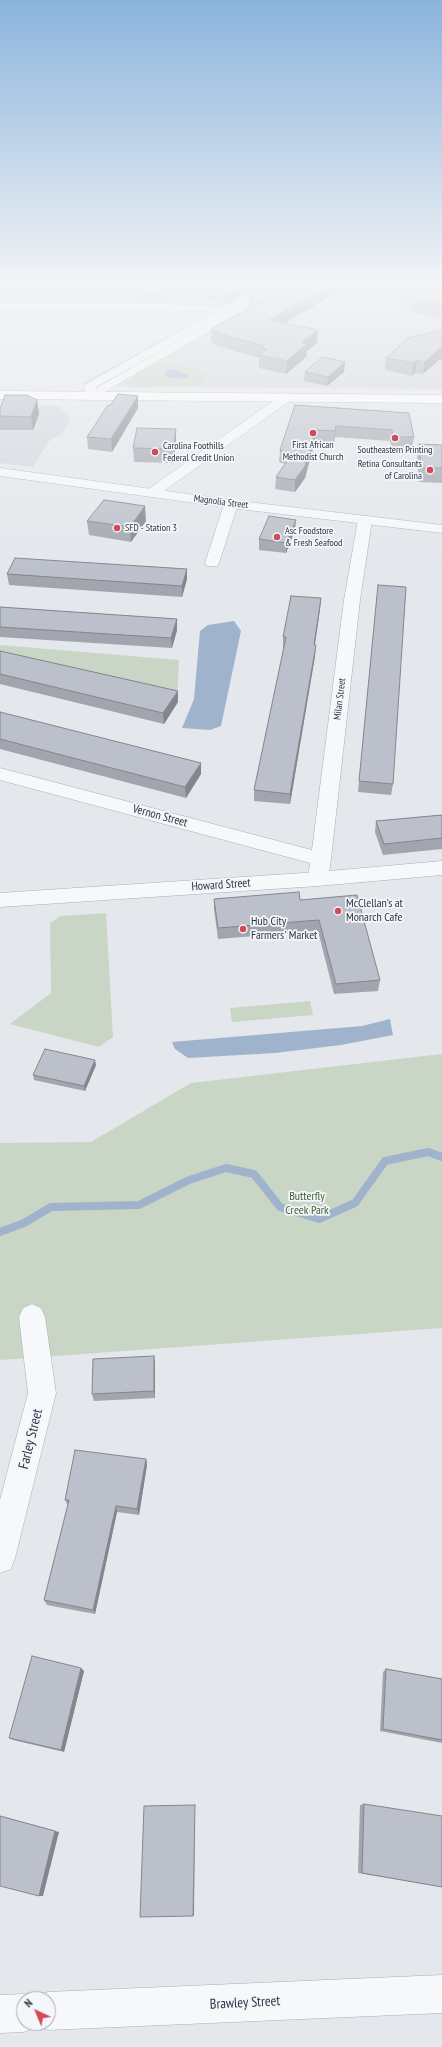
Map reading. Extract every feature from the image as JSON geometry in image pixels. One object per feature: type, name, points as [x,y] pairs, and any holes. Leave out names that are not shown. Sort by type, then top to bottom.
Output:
[{"type":"main road","points":[[0,395],[442,399]]},
{"type":"street","points":[[105,378],[90,386],[92,395],[123,378]]},
{"type":"street","points":[[152,493],[287,398]]},
{"type":"street","name":"Magnolia Street","points":[[0,472],[231,504],[442,529]]},
{"type":"street","points":[[212,563],[231,504]]},
{"type":"street","name":"Milan Street","points":[[318,879],[352,600],[365,520]]},
{"type":"street","name":"Vernon Street","points":[[0,774],[321,859]]},
{"type":"street","name":"Howard Street","points":[[0,900],[318,879],[442,868]]},
{"type":"street","name":"Farley Street","points":[[0,1558],[42,1393],[32,1318]]},
{"type":"street","name":"Brawley Street","points":[[56,2012],[442,1994]]},
{"type":"street","points":[[0,2014],[16,2013]]},
{"type":"shaded area","points":[[93,378],[442,378],[442,389],[131,387],[81,384]]},
{"type":"shaded area","points":[[0,405],[58,406],[71,418],[62,434],[50,440],[33,467],[0,463]]},
{"type":"green space","points":[[134,378],[205,378],[202,387],[131,387],[124,383]]},
{"type":"green space","points":[[0,645],[179,660],[177,696],[0,659]]},
{"type":"green space","points":[[106,913],[113,1037],[99,1047],[10,1024],[51,993],[50,923],[61,916]]},
{"type":"green space","points":[[310,1001],[313,1015],[232,1022],[230,1008]]},
{"type":"green space","name":"Butterfly Creek Park","points":[[442,1054],[442,1328],[0,1360],[0,1143],[91,1142],[191,1083]]},
{"type":"water","points":[[171,378],[188,378],[182,379]]},
{"type":"water","points":[[234,621],[241,631],[221,726],[210,730],[182,728],[194,699],[200,631],[208,625]]},
{"type":"water","points":[[390,1019],[393,1035],[341,1045],[275,1053],[188,1058],[175,1049],[172,1042],[362,1026]]},
{"type":"building","points":[[118,394],[138,396],[111,439],[87,437],[108,405],[110,406]]},
{"type":"building","points":[[5,395],[27,395],[37,400],[31,417],[0,416],[0,409]]},
{"type":"building","points":[[295,405],[409,413],[414,437],[393,437],[392,430],[336,426],[335,431],[315,430],[305,466],[295,480],[276,477],[292,454],[280,450]]},
{"type":"building","points":[[137,428],[176,429],[173,449],[133,448]]},
{"type":"building","points":[[419,444],[442,445],[442,468],[421,468]]},
{"type":"building","points":[[104,500],[145,506],[130,527],[87,521]]},
{"type":"building","points":[[269,516],[296,520],[286,543],[259,539]]},
{"type":"building","points":[[15,558],[187,569],[182,586],[7,574]]},
{"type":"building","points":[[378,585],[406,587],[393,784],[359,781]]},
{"type":"building","points":[[291,596],[321,598],[314,645],[316,645],[290,794],[254,790],[286,637],[283,637]]},
{"type":"building","points":[[0,607],[177,619],[171,638],[0,627]]},
{"type":"building","points":[[0,651],[178,691],[163,713],[0,674]]},
{"type":"building","points":[[0,712],[201,763],[185,787],[0,739]]},
{"type":"building","points":[[442,815],[442,838],[384,844],[376,821]]},
{"type":"building","points":[[299,892],[300,900],[357,895],[380,980],[336,984],[319,920],[218,928],[214,899]]},
{"type":"building","points":[[45,1049],[95,1060],[84,1086],[33,1075]]},
{"type":"building","points":[[154,1356],[154,1391],[92,1394],[93,1359]]},
{"type":"building","points":[[75,1450],[146,1459],[137,1509],[116,1506],[93,1610],[44,1600],[69,1500],[65,1500]]},
{"type":"building","points":[[32,1656],[81,1668],[61,1750],[9,1738]]},
{"type":"building","points":[[386,1669],[442,1679],[442,1740],[383,1729]]},
{"type":"building","points":[[364,1804],[442,1816],[442,1887],[362,1873]]},
{"type":"building","points":[[195,1805],[193,1916],[140,1917],[144,1806]]},
{"type":"building","points":[[0,1816],[55,1831],[39,1896],[0,1886]]},
{"type":"waterway","points":[[0,1232],[24,1223],[51,1207],[139,1205],[189,1180],[226,1168],[254,1174],[280,1207],[319,1219],[355,1203],[385,1161],[428,1152],[442,1157]]},
{"type":"place","name":"First African Methodist Church","points":[[313,433]]},
{"type":"place","name":"Southeastern Printing","points":[[395,438]]},
{"type":"place","name":"Carolina Foothills Federal Credit Union","points":[[155,452]]},
{"type":"place","name":"Retina Consultants of Carolina","points":[[430,470]]},
{"type":"place","name":"SFD - Station 3","points":[[117,528]]},
{"type":"place","name":"Asc Foodstore & Fresh Seafood","points":[[277,537]]},
{"type":"place","name":"McClellan’s at Monarch Cafe","points":[[338,911]]},
{"type":"place","name":"Hub City Farmers' Market","points":[[243,929]]}]
